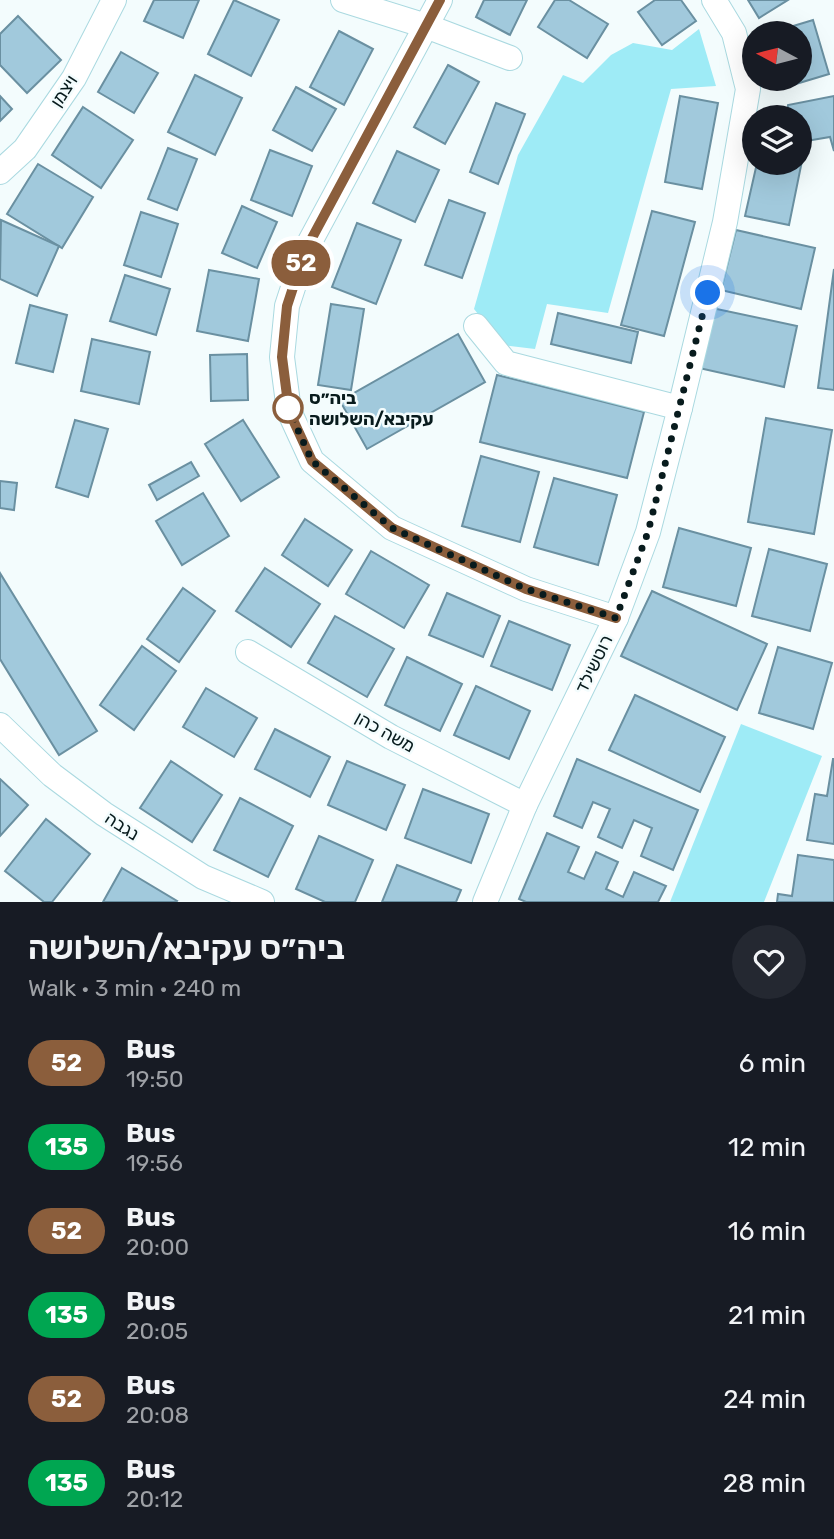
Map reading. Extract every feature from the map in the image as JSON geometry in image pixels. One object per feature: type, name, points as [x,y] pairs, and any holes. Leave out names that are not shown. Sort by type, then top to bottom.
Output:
[{"type":"street","name":"ויצמן","points":[[0,172],[25,149],[74,78],[114,0]]},
{"type":"street","points":[[343,0],[426,26],[510,58]]},
{"type":"street","points":[[440,0],[305,251],[287,306],[282,357],[289,411],[312,461],[392,528],[526,589],[616,618]]},
{"type":"street","name":"רוטשילד","points":[[485,902],[525,805],[616,618],[648,532],[680,408],[725,222],[748,89],[734,33],[715,0]]},
{"type":"street","points":[[476,326],[506,363],[680,408]]},
{"type":"street","name":"משה כהן","points":[[248,652],[391,737],[525,805]]},
{"type":"street","name":"נגבה","points":[[0,725],[52,775],[104,814],[204,877],[262,902]]},
{"type":"shaded area","points":[[699,29],[716,86],[671,89],[608,313],[547,304],[535,349],[503,345],[474,309],[518,155],[563,75],[583,83],[611,55],[633,43],[672,50]]},
{"type":"shaded area","points":[[741,724],[822,756],[764,902],[670,902]]},
{"type":"building","points":[[154,0],[199,0],[183,38],[144,21]]},
{"type":"building","points":[[234,0],[279,20],[251,76],[208,54]]},
{"type":"building","points":[[484,0],[527,0],[510,35],[476,17]]},
{"type":"building","points":[[555,0],[569,0],[608,24],[587,58],[538,27]]},
{"type":"building","points":[[655,0],[681,0],[696,21],[662,45],[638,12]]},
{"type":"building","points":[[748,0],[788,0],[759,18]]},
{"type":"building","points":[[18,16],[61,60],[27,93],[0,65],[0,34]]},
{"type":"building","points":[[813,20],[829,74],[812,79],[812,21],[810,21]]},
{"type":"building","points":[[339,31],[373,49],[344,105],[310,87]]},
{"type":"building","points":[[121,52],[158,73],[134,113],[98,92]]},
{"type":"building","points":[[448,65],[479,82],[445,144],[414,127]]},
{"type":"building","points":[[195,75],[242,98],[215,155],[168,132]]},
{"type":"building","points":[[296,87],[336,109],[312,151],[273,130]]},
{"type":"building","points":[[0,96],[12,109],[0,121]]},
{"type":"building","points":[[680,96],[718,103],[702,189],[665,182]]},
{"type":"building","points":[[834,96],[834,151],[830,137],[812,140],[812,105],[788,105]]},
{"type":"building","points":[[496,103],[525,114],[498,184],[470,172]]},
{"type":"building","points":[[83,107],[133,140],[101,188],[52,155]]},
{"type":"building","points":[[168,148],[197,159],[177,210],[148,199]]},
{"type":"building","points":[[270,150],[312,166],[292,216],[251,200]]},
{"type":"building","points":[[397,151],[439,170],[415,222],[373,203]]},
{"type":"building","points":[[38,164],[93,197],[62,248],[7,214]]},
{"type":"building","points":[[754,175],[799,175],[789,225],[745,216]]},
{"type":"building","points":[[449,200],[485,213],[462,278],[425,265]]},
{"type":"building","points":[[242,206],[277,222],[257,268],[222,253]]},
{"type":"building","points":[[652,211],[695,222],[664,336],[621,325]]},
{"type":"building","points":[[141,212],[178,224],[161,277],[124,265]]},
{"type":"building","points":[[1,220],[59,246],[37,296],[0,279]]},
{"type":"building","points":[[357,223],[401,240],[376,304],[332,287]]},
{"type":"building","points":[[736,230],[815,248],[801,309],[721,290]]},
{"type":"building","points":[[834,269],[834,390],[818,388]]},
{"type":"building","points":[[209,270],[259,279],[248,341],[197,331]]},
{"type":"building","points":[[125,275],[170,289],[156,335],[110,321]]},
{"type":"building","points":[[331,304],[364,309],[351,390],[318,385]]},
{"type":"building","points":[[30,305],[67,315],[53,372],[16,363]]},
{"type":"building","points":[[712,308],[797,326],[784,387],[699,368]]},
{"type":"building","points":[[558,313],[638,332],[631,363],[551,344]]},
{"type":"building","points":[[458,334],[485,382],[367,449],[340,401]]},
{"type":"building","points":[[92,339],[150,352],[139,404],[81,391]]},
{"type":"building","points":[[247,354],[248,400],[211,401],[210,355]]},
{"type":"building","points":[[497,375],[644,412],[627,478],[480,442]]},
{"type":"building","points":[[766,418],[832,430],[814,534],[748,522]]},
{"type":"building","points":[[75,420],[108,429],[88,497],[56,487]]},
{"type":"building","points":[[243,420],[279,477],[241,501],[205,444]]},
{"type":"building","points":[[481,456],[539,472],[520,542],[462,526]]},
{"type":"building","points":[[191,462],[199,476],[157,500],[149,485]]},
{"type":"building","points":[[554,478],[617,495],[598,565],[534,547]]},
{"type":"building","points":[[0,481],[17,483],[14,510],[0,508]]},
{"type":"building","points":[[203,493],[229,536],[182,565],[156,521]]},
{"type":"building","points":[[305,519],[352,550],[328,586],[282,555]]},
{"type":"building","points":[[679,528],[751,548],[736,606],[663,587]]},
{"type":"building","points":[[769,549],[827,564],[810,631],[752,616]]},
{"type":"building","points":[[371,551],[429,585],[404,628],[346,594]]},
{"type":"building","points":[[265,568],[320,604],[291,647],[236,611]]},
{"type":"building","points":[[0,573],[97,731],[59,755],[0,659]]},
{"type":"building","points":[[183,588],[215,611],[179,662],[147,639]]},
{"type":"building","points":[[652,591],[767,644],[737,710],[621,656]]},
{"type":"building","points":[[447,593],[500,616],[483,657],[429,635]]},
{"type":"building","points":[[335,616],[394,649],[367,697],[308,663]]},
{"type":"building","points":[[509,621],[570,645],[552,690],[491,666]]},
{"type":"building","points":[[142,646],[176,671],[134,730],[100,705]]},
{"type":"building","points":[[778,647],[832,663],[813,729],[759,713]]},
{"type":"building","points":[[407,657],[462,684],[440,731],[385,705]]},
{"type":"building","points":[[476,686],[530,711],[509,759],[454,735]]},
{"type":"building","points":[[206,688],[257,718],[234,757],[183,727]]},
{"type":"building","points":[[635,695],[725,737],[700,792],[609,750]]},
{"type":"building","points":[[275,729],[330,757],[310,797],[255,769]]},
{"type":"building","points":[[577,759],[698,810],[673,870],[641,856],[652,828],[634,820],[622,848],[598,837],[610,809],[593,802],[582,828],[554,816]]},
{"type":"building","points":[[833,759],[834,844],[807,840],[815,794],[827,796]]},
{"type":"building","points":[[171,761],[222,795],[192,842],[140,808]]},
{"type":"building","points":[[347,761],[405,785],[386,830],[328,805]]},
{"type":"building","points":[[0,779],[28,805],[0,836]]},
{"type":"building","points":[[423,789],[489,814],[471,863],[405,838]]},
{"type":"building","points":[[240,798],[293,826],[268,877],[214,850]]},
{"type":"building","points":[[46,819],[90,854],[52,902],[44,902],[5,871]]},
{"type":"building","points":[[547,833],[579,847],[568,872],[584,879],[596,852],[618,862],[606,889],[623,897],[634,872],[666,886],[658,902],[526,902],[519,899]]},
{"type":"building","points":[[319,836],[373,860],[355,902],[325,902],[296,889]]},
{"type":"building","points":[[798,855],[834,860],[834,902],[777,902],[778,894],[792,896]]},
{"type":"building","points":[[397,865],[461,890],[456,902],[382,902]]},
{"type":"building","points":[[122,868],[177,901],[103,902]]},
{"type":"bus line","name":"52","points":[[440,0],[305,251],[287,306],[282,357],[289,411],[312,461],[392,528],[526,589],[616,618]]},
{"type":"place","name":"ביה״ס עקיבא/השלושה","points":[[288,408]]},
{"type":"route","points":[[288,408],[312,461],[392,528],[526,589],[616,618],[648,532],[708,293]]}]
